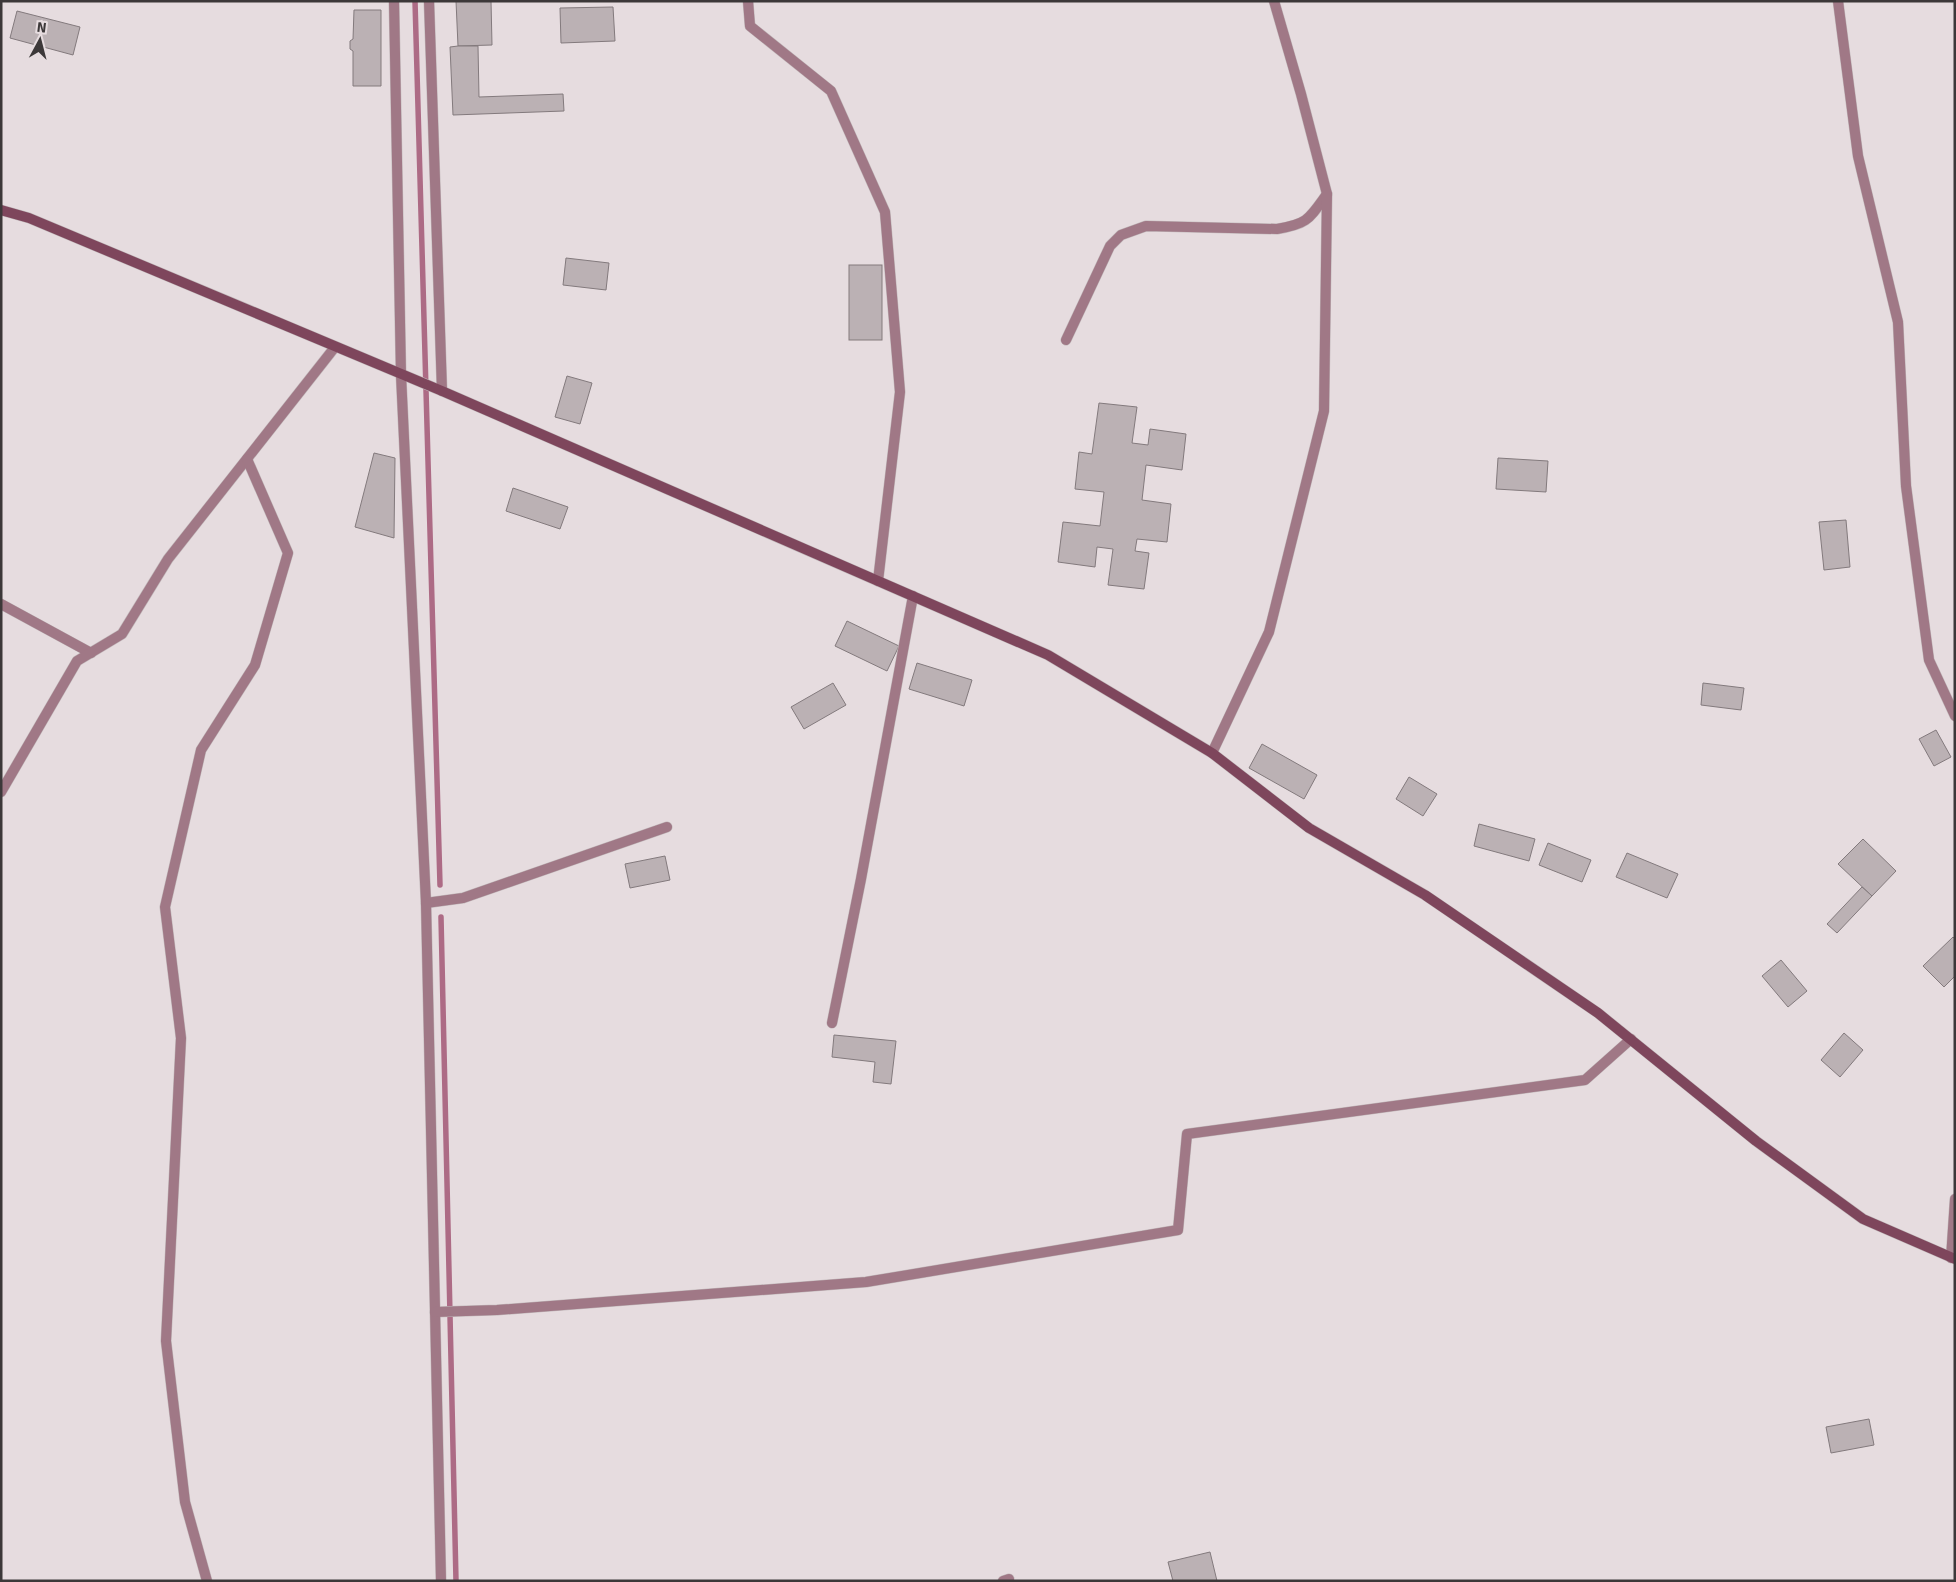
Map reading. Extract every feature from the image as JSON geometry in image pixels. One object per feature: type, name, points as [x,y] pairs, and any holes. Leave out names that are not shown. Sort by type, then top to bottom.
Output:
[{"type":"street","points":[[394,1],[401,375],[426,903],[438,1312],[441,1581]]},
{"type":"street","points":[[429,1],[442,390]]},
{"type":"street","points":[[748,1],[750,26],[831,90],[885,212],[900,392],[878,581]]},
{"type":"street","points":[[1212,753],[1269,632],[1324,411],[1327,194],[1274,1]]},
{"type":"street","points":[[1838,1],[1858,156],[1898,322],[1906,486],[1929,660],[1955,716]]},
{"type":"street","points":[[1066,340],[1110,246],[1121,235],[1146,226],[1277,229],[1298,225],[1310,218],[1327,194]]},
{"type":"street","points":[[1,210],[29,218],[401,375],[442,390],[1048,654],[1212,753],[1309,828],[1425,895],[1598,1013],[1756,1141],[1863,1220],[1953,1258],[1955,1199]]},
{"type":"street","points":[[1,792],[77,661],[122,634],[168,559],[335,347]]},
{"type":"street","points":[[207,1581],[185,1502],[166,1340],[181,1038],[165,907],[201,750],[255,665],[288,553],[247,459]]},
{"type":"street","points":[[832,1023],[861,879],[913,596]]},
{"type":"street","points":[[1,604],[91,652]]},
{"type":"street","points":[[426,903],[463,898],[667,827]]},
{"type":"street","points":[[438,1312],[497,1310],[866,1282],[1178,1230],[1187,1134],[1585,1080],[1630,1039]]},
{"type":"building","points":[[456,1],[491,1],[492,45],[458,46]]},
{"type":"building","points":[[613,7],[615,41],[561,43],[560,8]]},
{"type":"building","points":[[354,10],[381,10],[381,86],[353,86],[353,51],[350,49],[350,41],[353,39]]},
{"type":"building","points":[[17,11],[80,27],[73,55],[10,38]]},
{"type":"building","points":[[478,46],[479,97],[563,94],[564,111],[453,115],[450,47]]},
{"type":"building","points":[[566,258],[609,263],[606,290],[563,285]]},
{"type":"building","points":[[849,265],[882,265],[882,340],[849,340]]},
{"type":"building","points":[[567,376],[592,383],[580,424],[555,417]]},
{"type":"building","points":[[1099,403],[1137,407],[1132,443],[1148,445],[1150,429],[1186,434],[1182,470],[1146,465],[1142,500],[1171,504],[1167,542],[1137,539],[1135,551],[1149,553],[1144,589],[1108,585],[1113,549],[1097,547],[1095,567],[1058,562],[1063,522],[1100,526],[1104,492],[1075,489],[1079,452],[1092,454]]},
{"type":"building","points":[[374,453],[395,458],[394,538],[355,527]]},
{"type":"building","points":[[1498,458],[1548,461],[1546,492],[1496,489]]},
{"type":"building","points":[[513,488],[568,507],[560,529],[506,511]]},
{"type":"building","points":[[1846,520],[1850,567],[1824,570],[1819,522]]},
{"type":"building","points":[[847,621],[899,646],[887,671],[835,646]]},
{"type":"building","points":[[917,663],[972,680],[964,706],[909,689]]},
{"type":"building","points":[[833,683],[846,705],[804,729],[791,707]]},
{"type":"building","points":[[1703,683],[1744,688],[1741,710],[1701,705]]},
{"type":"building","points":[[1936,730],[1951,757],[1934,766],[1919,739]]},
{"type":"building","points":[[1262,744],[1317,775],[1304,799],[1249,768]]},
{"type":"building","points":[[1409,777],[1437,794],[1423,816],[1396,799]]},
{"type":"building","points":[[1479,824],[1535,839],[1529,861],[1474,846]]},
{"type":"building","points":[[1863,839],[1896,871],[1872,896],[1838,864]]},
{"type":"building","points":[[1548,843],[1591,860],[1582,882],[1539,865]]},
{"type":"building","points":[[1627,853],[1678,874],[1667,898],[1616,877]]},
{"type":"building","points":[[665,856],[670,880],[630,888],[625,864]]},
{"type":"building","points":[[1862,887],[1872,896],[1837,933],[1827,924]]},
{"type":"building","points":[[1953,937],[1955,939],[1955,976],[1944,987],[1923,966]]},
{"type":"building","points":[[1781,960],[1807,991],[1788,1007],[1762,976]]},
{"type":"building","points":[[1844,1033],[1863,1050],[1840,1077],[1821,1060]]},
{"type":"building","points":[[834,1035],[896,1041],[891,1084],[873,1082],[875,1062],[832,1057]]},
{"type":"building","points":[[1869,1419],[1874,1445],[1831,1453],[1826,1427]]},
{"type":"building","points":[[1210,1552],[1217,1581],[1173,1581],[1168,1562]]},
{"type":"waterway","points":[[415,1],[440,885]]},
{"type":"waterway","points":[[441,917],[456,1581]]}]
